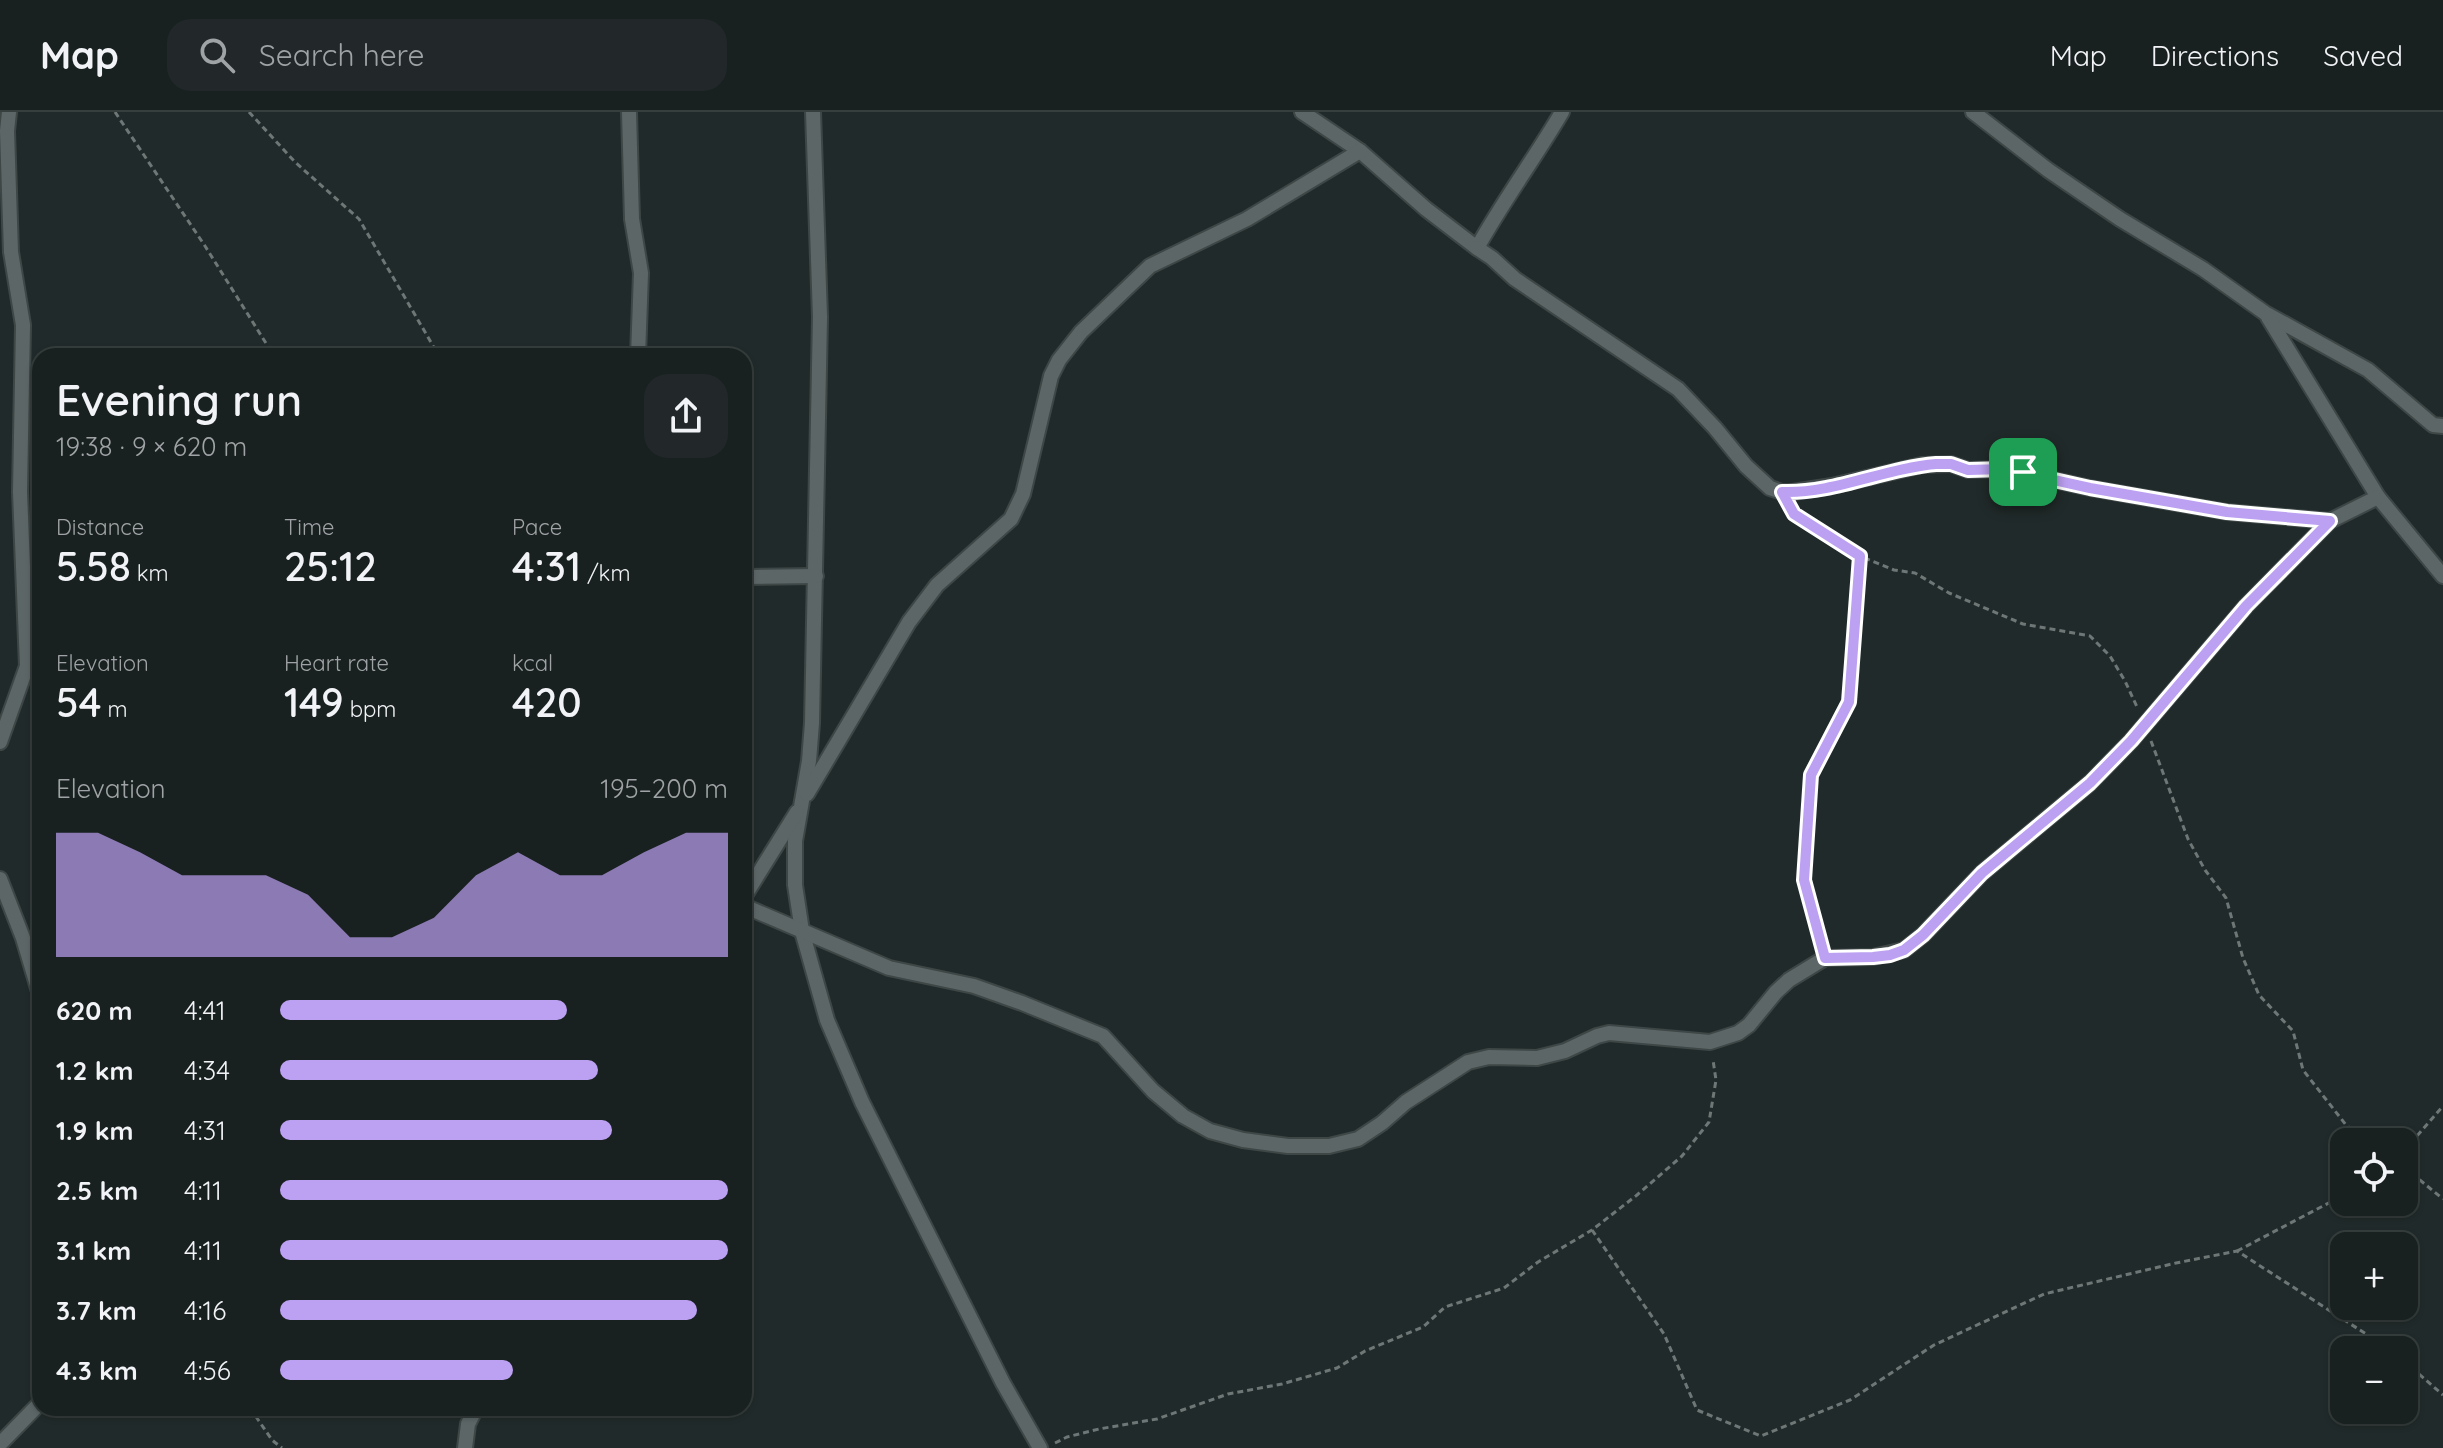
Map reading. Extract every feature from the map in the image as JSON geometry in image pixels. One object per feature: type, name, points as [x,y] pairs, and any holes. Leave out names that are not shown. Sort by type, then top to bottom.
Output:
[{"type":"street","points":[[0,742],[27,666],[20,492],[23,325],[11,252],[9,112]]},
{"type":"street","points":[[629,112],[632,219],[641,273],[638,348]]},
{"type":"street","points":[[813,112],[820,317],[812,723],[809,761],[795,841],[795,885],[802,931],[827,1020],[862,1102],[1003,1383],[1042,1448]]},
{"type":"street","points":[[1302,112],[1360,151],[1426,209],[1515,279],[1678,389],[1746,466],[1770,488],[1793,492],[1922,465],[1951,464],[1968,470],[2014,471],[2227,512],[2330,521]]},
{"type":"street","points":[[1477,248],[1562,112]]},
{"type":"street","points":[[1973,112],[2048,170],[2120,219],[2203,269],[2265,313],[2368,370],[2433,425],[2443,426]]},
{"type":"street","points":[[752,884],[909,622],[937,585],[1011,519],[1023,494],[1051,376],[1059,360],[1081,332],[1150,266],[1247,219],[1360,151]]},
{"type":"street","points":[[2265,313],[2378,497],[2443,576]]},
{"type":"street","points":[[752,909],[889,968],[974,986],[1103,1036],[1153,1091],[1183,1116],[1210,1131],[1243,1140],[1288,1146],[1329,1146],[1358,1139],[1406,1102],[1468,1062],[1489,1057],[1537,1058],[1565,1051],[1609,1033],[1710,1042],[1738,1033],[1749,1025],[1789,980],[1825,958],[1873,957],[1904,950],[1923,935],[1982,873],[2090,783],[2131,741],[2246,606],[2330,521],[2378,497]]},
{"type":"street","points":[[752,577],[816,576]]},
{"type":"street","points":[[0,879],[32,968]]},
{"type":"street","points":[[23,938],[32,939]]},
{"type":"street","points":[[0,1444],[32,1411]]},
{"type":"street","points":[[465,1448],[472,1416]]},
{"type":"path","points":[[115,112],[269,348]]},
{"type":"path","points":[[249,112],[295,162],[359,219],[434,348]]},
{"type":"path","points":[[1782,492],[1794,514],[1860,556],[1894,570],[1915,573],[1949,593],[2023,624],[2090,636],[2110,656],[2135,706],[2147,721],[2153,749],[2188,839],[2205,870],[2226,898],[2243,958],[2259,995],[2293,1031],[2303,1070],[2350,1128]]},
{"type":"path","points":[[1825,958],[1804,880],[1811,775],[1849,702],[1860,556]]},
{"type":"path","points":[[1042,1448],[1067,1437],[1157,1419],[1228,1394],[1282,1384],[1337,1368],[1365,1351],[1423,1327],[1445,1307],[1504,1288],[1538,1262],[1592,1230],[1682,1156],[1709,1122],[1716,1080],[1710,1042]]},
{"type":"path","points":[[2418,1135],[2443,1106]]},
{"type":"path","points":[[2418,1178],[2443,1199]]},
{"type":"path","points":[[1592,1230],[1664,1334],[1697,1410],[1761,1436],[1850,1400],[1934,1345],[2044,1294],[2237,1251],[2330,1202]]},
{"type":"path","points":[[2237,1251],[2369,1336]]},
{"type":"path","points":[[2418,1373],[2443,1395]]},
{"type":"path","points":[[256,1416],[272,1440],[282,1448]]},
{"type":"route","points":[[1951,464],[1968,470],[2023,472],[2090,488],[2227,512],[2330,521],[2246,606],[2131,741],[2090,783],[1982,873],[1923,935],[1904,950],[1890,955],[1825,958],[1804,880],[1811,775],[1849,702],[1860,556],[1794,514],[1782,492],[1832,486],[1922,465],[1951,464]]}]
